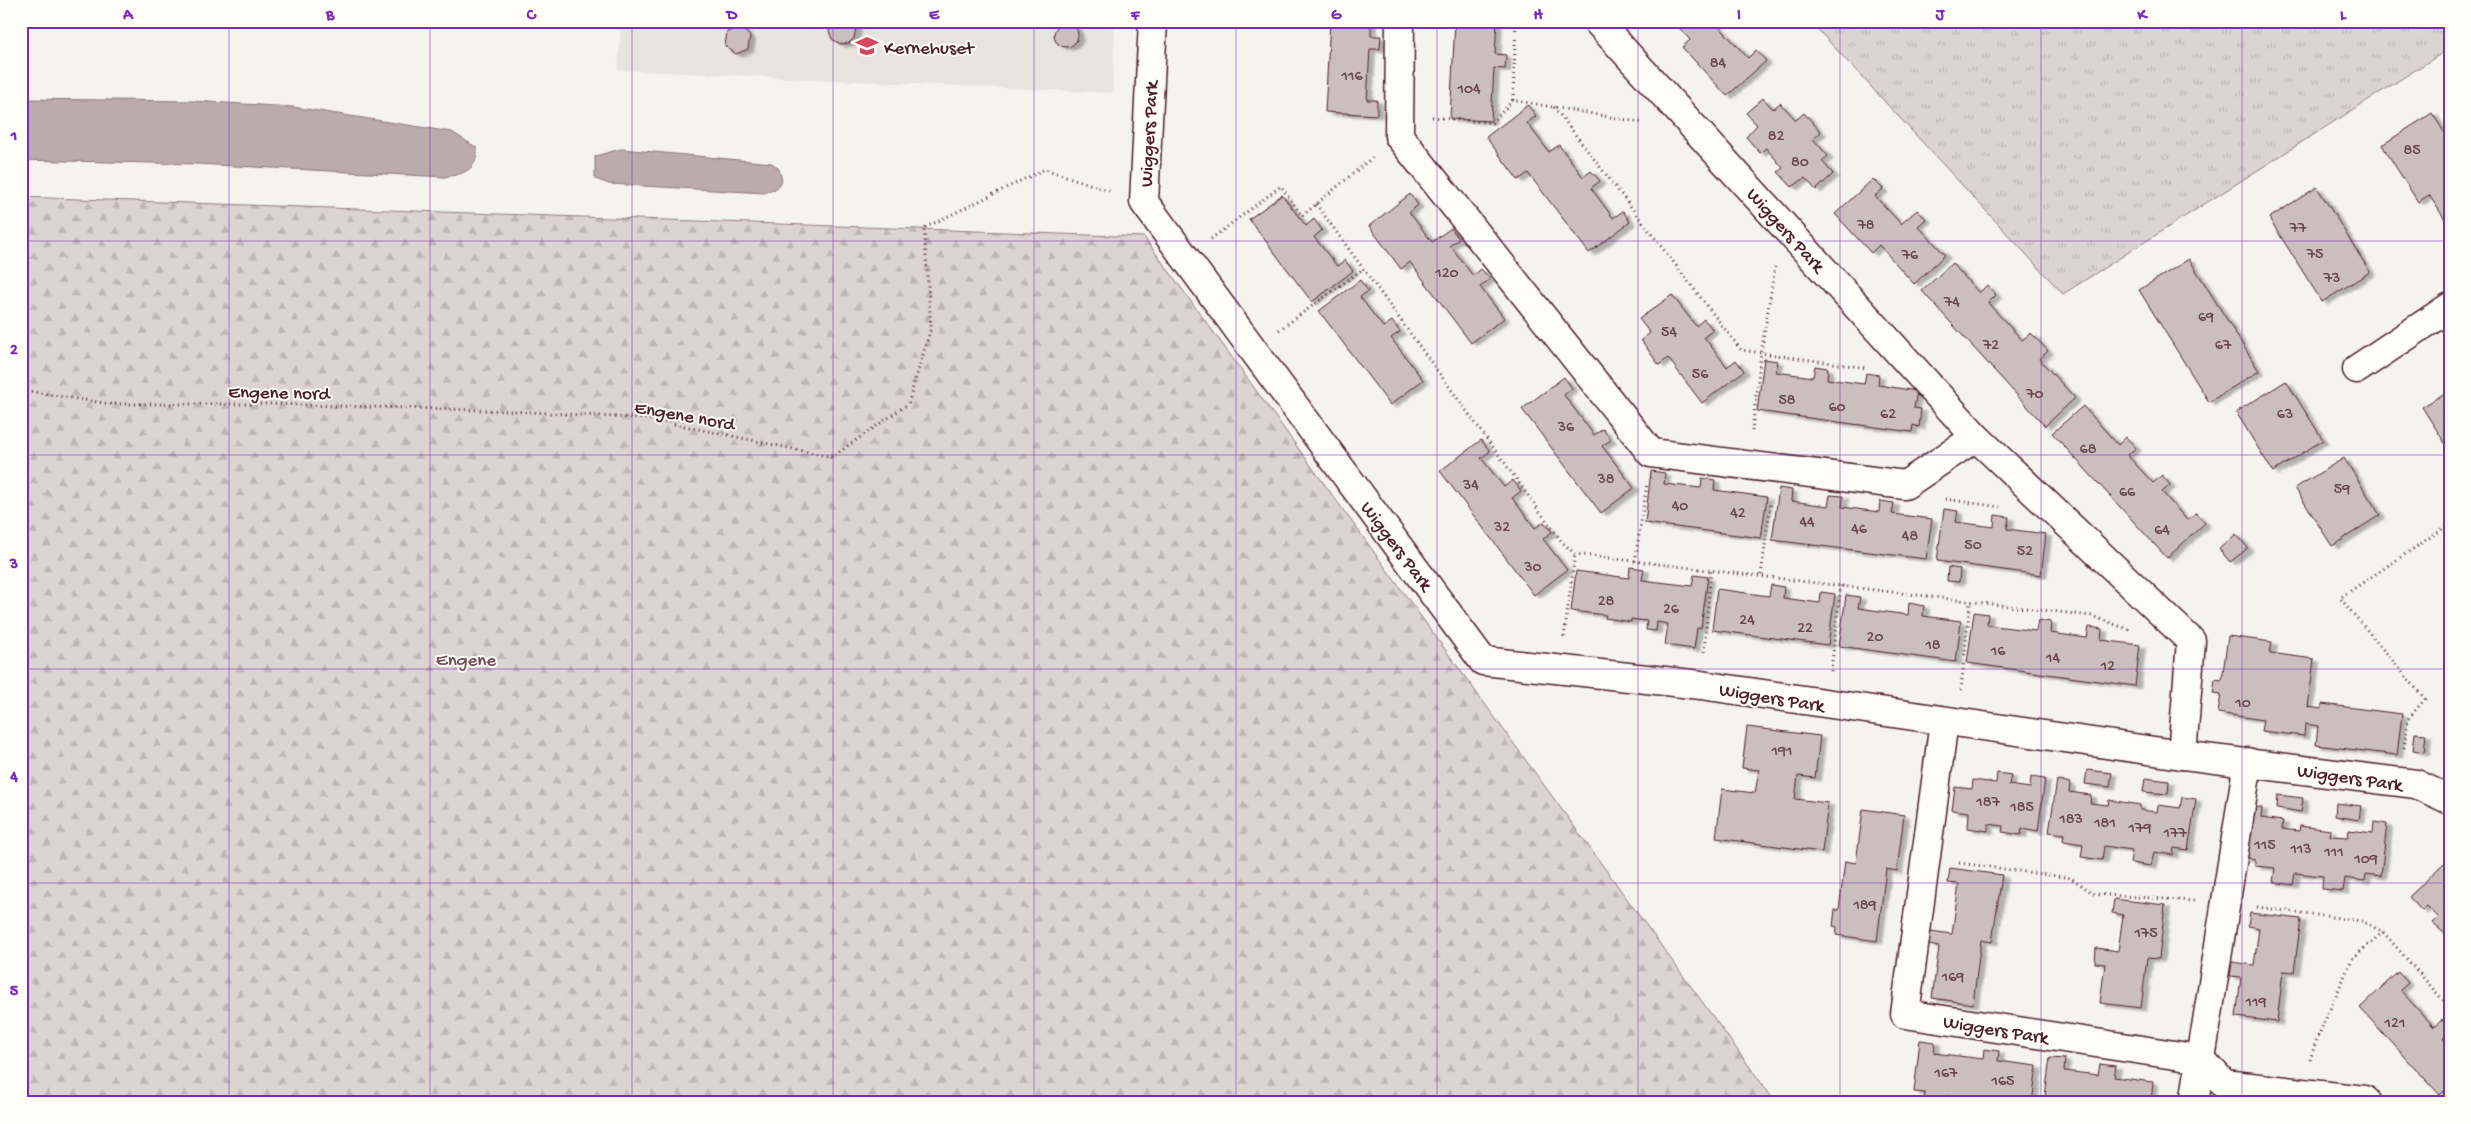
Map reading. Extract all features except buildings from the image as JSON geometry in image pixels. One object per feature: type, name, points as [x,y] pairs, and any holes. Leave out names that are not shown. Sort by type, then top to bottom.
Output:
[{"type":"street","name":"Wiggers Park","points":[[1153,21],[1144,202],[1484,661],[1701,685],[2182,755],[2416,784],[2450,800]]},
{"type":"street","points":[[1400,21],[1399,125],[1651,453],[1905,485],[1976,437]]},
{"type":"street","name":"Wiggers Park","points":[[1597,21],[1976,437],[2191,641],[2182,755]]},
{"type":"street","points":[[2357,369],[2450,307]]},
{"type":"street","name":"Wiggers Park","points":[[1951,722],[1905,1014],[2201,1059]]},
{"type":"street","points":[[2194,1103],[2248,762]]},
{"type":"street","points":[[2201,1059],[2224,1084],[2365,1100],[2368,1103]]},
{"type":"path","points":[[1185,259],[1281,186],[1302,216],[1399,125],[1492,123],[1512,100],[1516,21]]},
{"type":"path","points":[[1512,100],[1657,125],[1683,115]]},
{"type":"path","points":[[1554,107],[1740,350],[1921,376]]},
{"type":"path","name":"Engene nord","points":[[21,390],[110,404],[279,404],[513,411],[650,419],[832,457],[908,404],[931,328],[924,228],[1045,169],[1144,202]]},
{"type":"path","points":[[1316,204],[1562,542],[1575,554],[1842,585],[1970,603],[2092,616],[2136,631]]},
{"type":"path","points":[[1748,465],[1761,353],[1782,224]]},
{"type":"path","points":[[1253,350],[1363,269]]},
{"type":"path","points":[[1635,560],[1651,453]]},
{"type":"path","points":[[1761,575],[1775,469]]},
{"type":"path","points":[[1905,485],[1923,496],[2058,515]]},
{"type":"path","points":[[2399,782],[2408,719],[2425,699],[2340,598],[2450,524]]},
{"type":"path","points":[[1560,670],[1575,554]]},
{"type":"path","points":[[1701,685],[1711,569]]},
{"type":"path","points":[[1828,704],[1842,585]]},
{"type":"path","points":[[1951,722],[1970,603]]},
{"type":"path","points":[[2301,1092],[2316,1041],[2352,959],[2382,932]]},
{"type":"shaded area","name":"Kernehuset","points":[[621,21],[1115,21],[1112,93],[618,70]]},
{"type":"shaded area","points":[[21,99],[192,101],[293,107],[452,132],[477,148],[477,155],[468,170],[445,177],[196,164],[21,160]]},
{"type":"shaded area","points":[[621,149],[772,163],[779,169],[782,181],[775,189],[764,193],[609,184],[595,179],[595,156]]},
{"type":"green space","points":[[1810,21],[2450,21],[2450,48],[2063,294]]},
{"type":"green space","name":"Engene","points":[[21,197],[1144,237],[1776,1103],[21,1103]]},
{"type":"place","name":"Kernehuset","points":[[867,46]]}]
